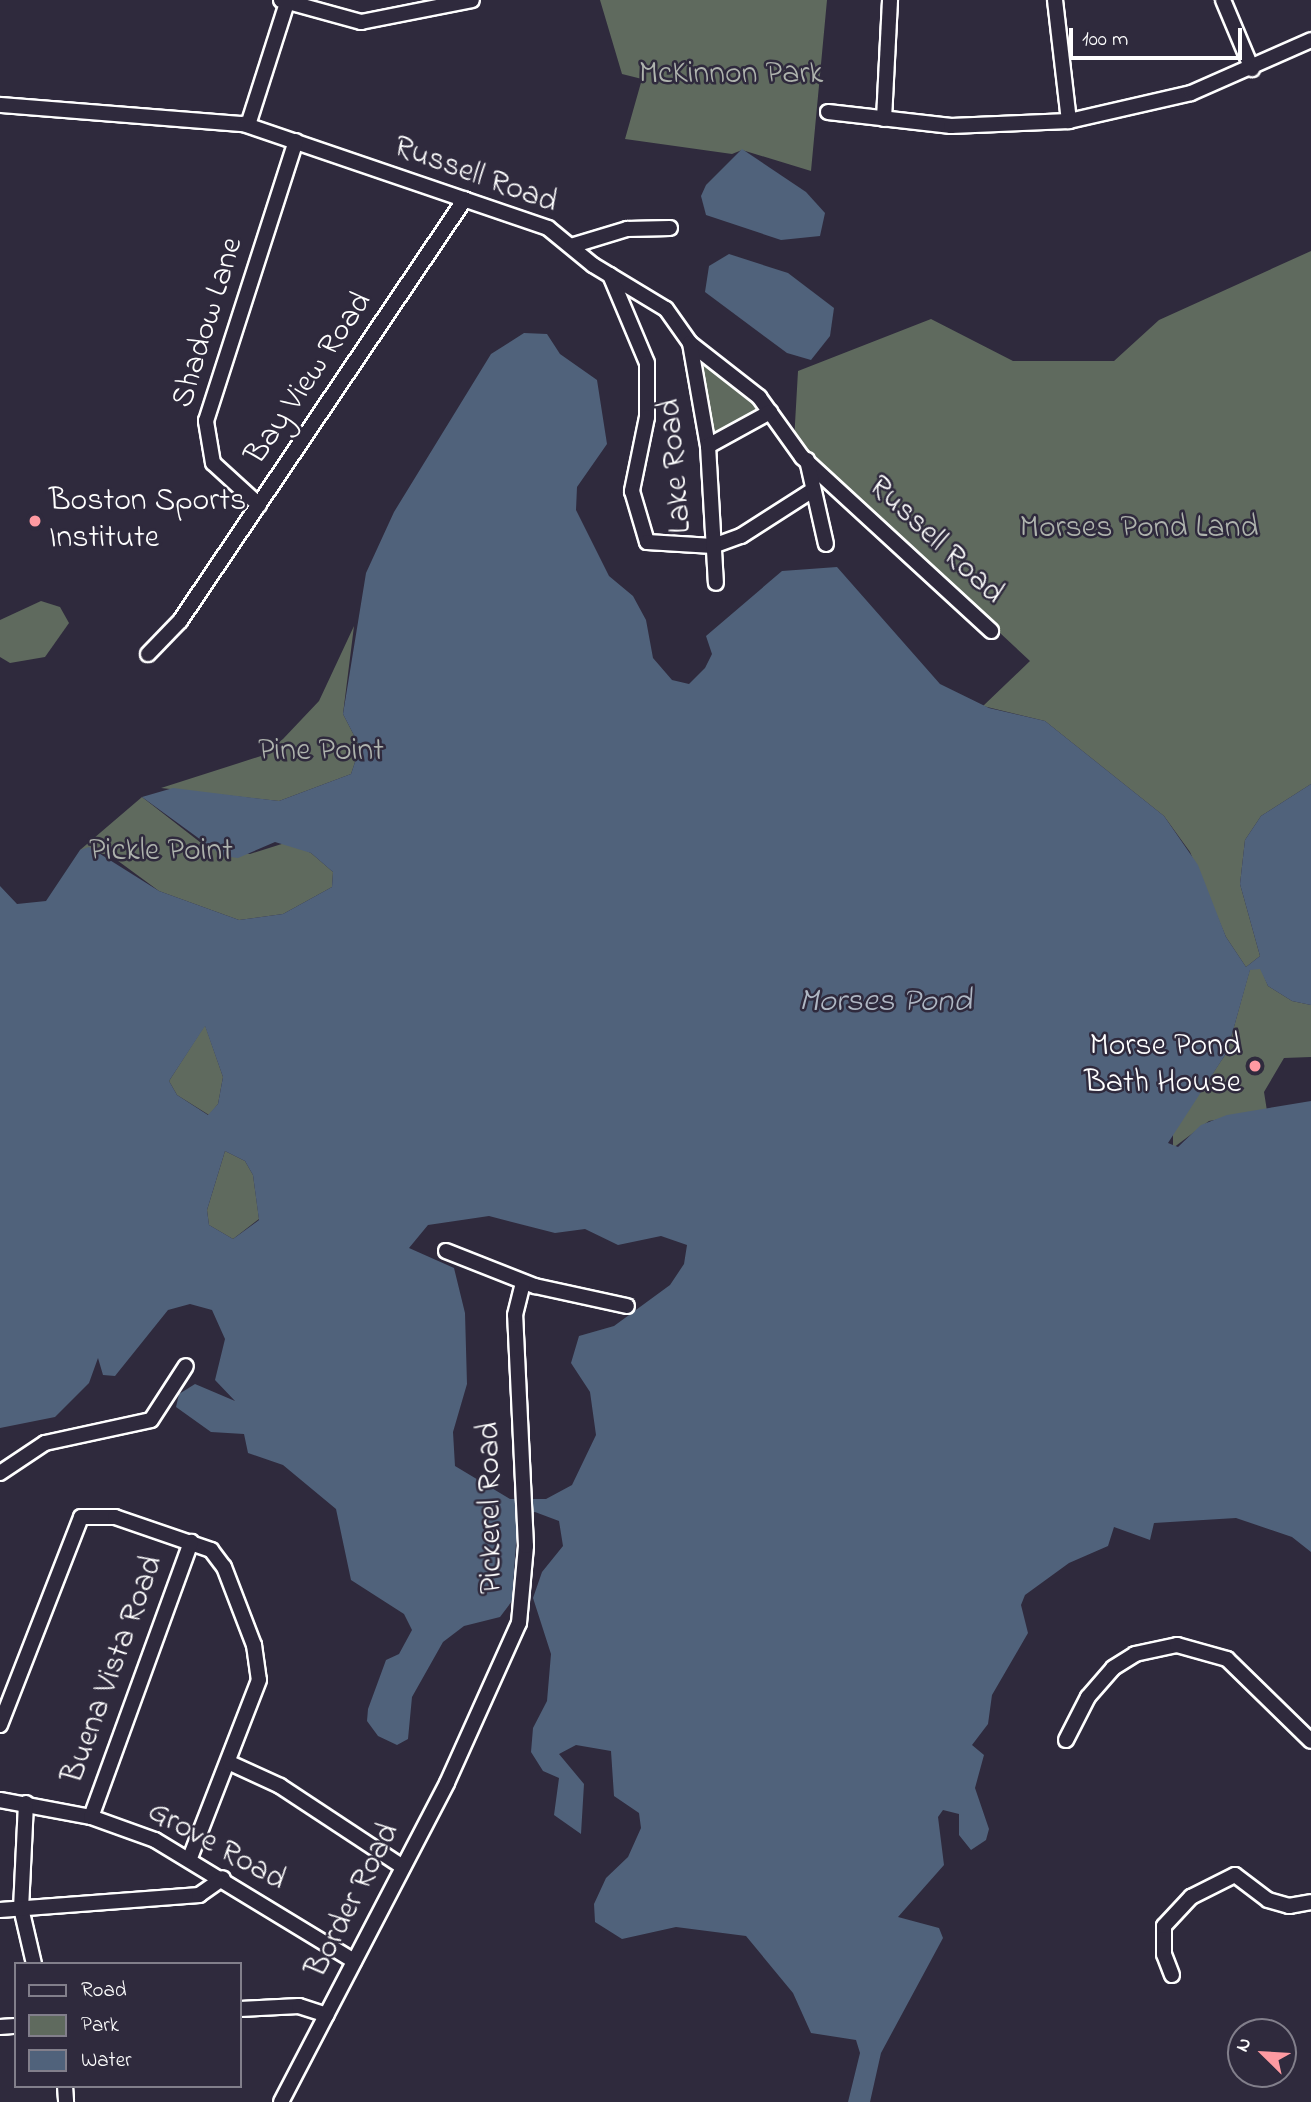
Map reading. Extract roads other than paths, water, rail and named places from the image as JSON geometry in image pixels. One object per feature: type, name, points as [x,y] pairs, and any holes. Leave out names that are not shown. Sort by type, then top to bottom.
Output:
[{"type":"street","points":[[248,125],[285,1],[361,22],[472,0]]},
{"type":"street","points":[[884,119],[890,0]]},
{"type":"street","points":[[1055,0],[1069,121]]},
{"type":"street","points":[[1223,0],[1252,69]]},
{"type":"street","points":[[828,112],[951,126],[1069,121],[1155,103],[1252,69],[1311,40]]},
{"type":"street","name":"Russell Road","points":[[0,105],[66,105],[248,125],[548,228],[610,275],[651,296],[690,343],[744,383],[807,460],[991,631]]},
{"type":"street","name":"Shadow Lane","points":[[259,505],[213,463],[206,421],[296,141]]},
{"type":"street","name":"Bay View Road","points":[[148,654],[180,621],[465,199]]},
{"type":"street","points":[[571,246],[627,229],[670,228]]},
{"type":"street","points":[[610,275],[647,363],[647,417],[632,491],[642,537],[659,545],[713,545],[741,536],[813,490]]},
{"type":"street","name":"Lake Road","points":[[690,343],[708,446],[716,583]]},
{"type":"street","points":[[708,446],[770,412]]},
{"type":"street","points":[[807,460],[826,544]]},
{"type":"street","points":[[446,1251],[523,1282],[627,1306]]},
{"type":"street","name":"Pickerel Road","points":[[471,1724],[519,1623],[525,1517],[514,1328],[523,1282]]},
{"type":"street","points":[[0,1473],[46,1443],[151,1420],[186,1366]]},
{"type":"street","points":[[0,1725],[56,1569],[82,1517],[115,1517],[191,1542],[217,1554],[258,1660],[256,1695],[190,1858]]},
{"type":"street","name":"Buena Vista Road","points":[[91,1817],[191,1542]]},
{"type":"street","points":[[1066,1740],[1088,1697],[1113,1668],[1135,1654],[1177,1645],[1227,1659],[1311,1741]]},
{"type":"street","name":"Border Road","points":[[281,2102],[403,1867],[471,1724]]},
{"type":"street","points":[[230,1763],[281,1786],[403,1867]]},
{"type":"street","name":"Grove Road","points":[[0,1800],[91,1817],[190,1858],[354,1961]]},
{"type":"street","points":[[26,1804],[21,1908],[34,1962]]},
{"type":"street","points":[[1172,1975],[1163,1945],[1167,1918],[1191,1897],[1235,1875],[1268,1900],[1289,1906],[1311,1902]]},
{"type":"street","points":[[0,1910],[199,1895],[223,1878]]},
{"type":"street","points":[[242,2010],[299,2006],[327,2015]]},
{"type":"water","points":[[742,149],[806,192],[825,213],[820,236],[781,240],[706,215],[701,196],[706,185]]},
{"type":"water","points":[[729,254],[788,273],[834,308],[830,336],[811,360],[787,353],[705,292],[709,266]]},
{"type":"water","name":"Morses Pond","points":[[524,333],[547,334],[560,354],[597,380],[607,444],[577,487],[576,510],[609,576],[633,596],[646,620],[653,658],[672,680],[689,684],[705,668],[712,654],[706,636],[782,571],[837,567],[940,684],[989,708],[1045,721],[1164,816],[1198,865],[1226,937],[1246,967],[1260,956],[1240,884],[1245,840],[1261,816],[1311,784],[1311,1005],[1292,1001],[1268,986],[1260,969],[1250,970],[1227,1052],[1168,1143],[1178,1147],[1201,1125],[1227,1115],[1311,1101],[1311,1552],[1292,1537],[1236,1518],[1154,1523],[1150,1540],[1114,1527],[1108,1546],[1069,1563],[1025,1595],[1021,1605],[1028,1633],[992,1695],[988,1724],[972,1745],[984,1755],[975,1788],[989,1829],[986,1840],[971,1850],[959,1835],[959,1814],[943,1810],[938,1817],[944,1865],[898,1917],[939,1928],[943,1938],[881,2053],[870,2102],[848,2102],[860,2053],[856,2040],[811,2033],[793,1993],[746,1936],[676,1927],[622,1939],[595,1922],[594,1904],[606,1878],[628,1857],[641,1828],[639,1813],[614,1796],[611,1751],[576,1745],[559,1754],[584,1784],[581,1834],[554,1815],[559,1778],[543,1771],[531,1752],[533,1728],[547,1701],[551,1654],[533,1598],[542,1572],[563,1546],[559,1521],[535,1512],[518,1515],[512,1601],[500,1617],[464,1626],[443,1642],[412,1697],[408,1739],[397,1745],[378,1736],[367,1721],[368,1709],[386,1660],[399,1654],[412,1630],[404,1614],[351,1580],[336,1509],[283,1465],[248,1453],[244,1434],[211,1432],[176,1407],[179,1394],[195,1384],[235,1401],[215,1380],[225,1339],[212,1310],[190,1304],[168,1310],[115,1376],[103,1375],[98,1358],[89,1383],[55,1417],[0,1428],[0,886],[17,904],[46,901],[80,850],[89,847],[159,891],[239,920],[283,914],[332,887],[333,872],[311,853],[275,842],[238,858],[223,856],[142,797],[173,788],[279,801],[351,774],[360,747],[343,714],[366,573],[394,512],[491,354]],"holes":[[[205,1026],[223,1077],[218,1104],[208,1115],[177,1095],[169,1081]],[[225,1151],[245,1161],[253,1175],[259,1220],[233,1239],[209,1225],[207,1210]],[[489,1216],[555,1233],[585,1229],[618,1245],[661,1236],[687,1245],[684,1264],[670,1285],[614,1326],[579,1336],[571,1363],[590,1392],[596,1435],[572,1485],[546,1499],[510,1499],[455,1466],[453,1432],[467,1384],[465,1313],[454,1268],[409,1248],[428,1225]]]},
{"type":"place","name":"Boston Sports Institute","points":[[35,521]]},
{"type":"place","name":"Morse Pond Bath House","points":[[1255,1066]]},
{"type":"park label","name":"McKinnon Park","points":[[731,75]]},
{"type":"park label","name":"Morses Pond Land","points":[[1139,529]]},
{"type":"park label","name":"Pine Point","points":[[321,752]]},
{"type":"park label","name":"Pickle Point","points":[[161,852]]}]
